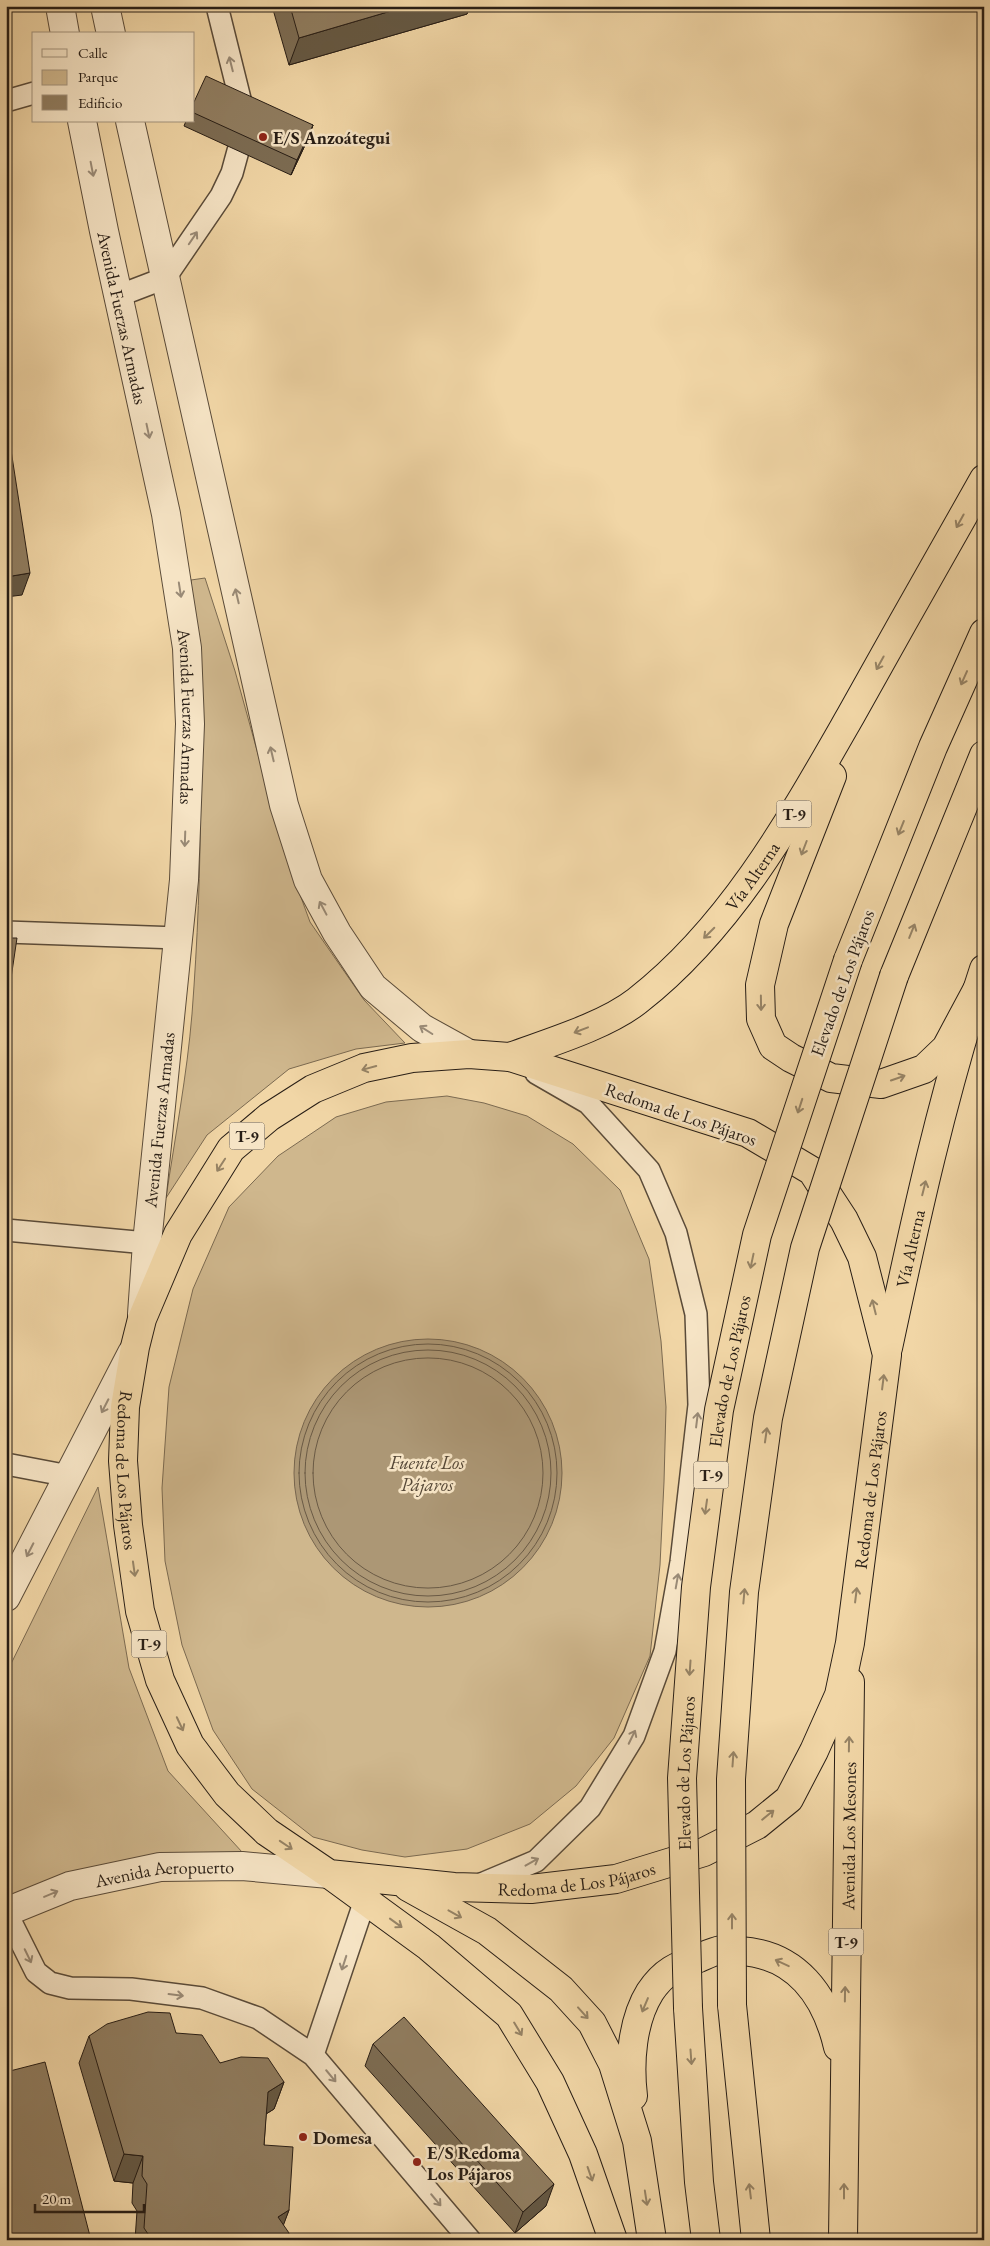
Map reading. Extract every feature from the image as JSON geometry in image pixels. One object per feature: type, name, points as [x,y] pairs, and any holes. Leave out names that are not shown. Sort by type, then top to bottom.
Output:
[{"type":"highway","name":"Vía Alterna","points":[[510,1058],[591,1026],[636,1002],[716,926],[792,818],[984,479]]},
{"type":"highway","name":"Elevado de Los Pájaros","points":[[706,2240],[699,2182],[688,2008],[682,1778],[696,1587],[719,1410],[757,1235],[848,960],[933,747],[984,633]]},
{"type":"highway","name":"T-9","points":[[866,688],[774,924],[760,985],[761,1019],[773,1046],[791,1058],[832,1078],[881,1084],[924,1070],[946,1048],[980,980]]},
{"type":"highway","points":[[756,2240],[732,2005],[731,1779],[744,1592],[768,1418],[804,1248],[894,976],[984,755]]},
{"type":"highway","name":"Vía Alterna","points":[[886,1355],[911,1241],[941,1120],[980,980]]},
{"type":"highway","name":"Redoma de Los Pájaros","points":[[469,1054],[510,1058],[748,1134],[812,1171],[844,1220],[862,1257],[886,1355],[850,1644],[839,1695],[814,1751],[789,1798],[757,1825],[704,1852],[616,1878],[531,1889],[472,1888],[328,1874],[267,1832],[227,1794],[190,1745],[160,1680],[140,1611],[128,1525],[123,1461],[125,1407],[135,1347],[142,1320],[178,1234],[232,1150],[269,1117],[312,1089],[364,1068],[412,1058],[469,1054]]},
{"type":"highway","name":"Avenida Los Mesones","points":[[843,2240],[850,1644]]},
{"type":"highway","name":"T-9","points":[[328,1874],[429,1947],[509,2015],[550,2082],[579,2145],[613,2240]]},
{"type":"highway","name":"T-9","points":[[398,1881],[487,1931],[561,1988],[592,2023],[613,2064],[637,2141]]},
{"type":"highway","name":"T-9","points":[[652,2240],[637,2141],[630,2068],[638,2021],[650,1992],[673,1967],[721,1950],[755,1952],[787,1964],[811,1985],[832,2022],[844,2078]]},
{"type":"street","points":[[60,6],[65,32]]},
{"type":"street","points":[[105,6],[111,32]]},
{"type":"street","name":"Avenida Fuerzas Armadas","points":[[82,122],[166,514],[187,648],[190,724],[184,880],[147,1244],[142,1320]]},
{"type":"street","name":"T-9","points":[[130,122],[284,805],[308,880],[337,933],[372,987],[422,1028],[469,1054]]},
{"type":"street","points":[[6,1597],[135,1347]]},
{"type":"street","name":"Avenida Aeropuerto","points":[[6,1912],[70,1886],[160,1867],[242,1866],[328,1874]]},
{"type":"lane","points":[[217,6],[243,111]]},
{"type":"lane","points":[[6,101],[32,94]]},
{"type":"lane","points":[[118,296],[165,278],[221,196],[232,174],[238,151]]},
{"type":"lane","points":[[6,932],[178,938]]},
{"type":"lane","name":"Redoma de Los Pájaros","points":[[472,1888],[536,1862],[590,1808],[634,1736],[665,1651],[680,1562],[699,1405],[696,1314],[676,1233],[648,1170],[588,1104],[510,1058]]},
{"type":"lane","points":[[6,1230],[147,1244]]},
{"type":"lane","points":[[6,1464],[69,1476]]},
{"type":"lane","points":[[313,2055],[364,1900]]},
{"type":"lane","points":[[6,1912],[36,1972],[50,1982],[70,1988],[131,1989],[202,1998],[258,2018],[313,2055],[470,2240]]},
{"type":"green space","points":[[205,578],[235,671],[287,859],[310,922],[364,1000],[405,1043],[356,1049],[289,1069],[207,1135],[166,1198],[187,1060],[196,960],[200,851],[200,742],[191,580]]},
{"type":"green space","points":[[447,1096],[484,1103],[527,1116],[573,1144],[620,1190],[649,1259],[661,1341],[666,1407],[660,1565],[650,1656],[614,1738],[576,1786],[530,1824],[467,1849],[405,1857],[362,1850],[313,1837],[252,1789],[213,1730],[182,1645],[165,1561],[162,1488],[169,1387],[193,1289],[229,1207],[278,1156],[336,1117],[386,1102]]},
{"type":"green space","points":[[98,1487],[129,1668],[168,1771],[253,1864],[6,1900],[6,1674]]},
{"type":"water","name":"Fuente Los Pájaros","points":[[428,1339],[454,1341],[479,1349],[513,1369],[523,1378],[532,1388],[552,1422],[560,1447],[562,1473],[560,1499],[552,1524],[532,1558],[523,1568],[513,1577],[479,1597],[454,1605],[428,1607],[402,1605],[377,1597],[343,1577],[333,1568],[324,1558],[304,1524],[296,1499],[294,1473],[296,1447],[304,1422],[324,1388],[333,1378],[343,1369],[377,1349],[402,1341]]},
{"type":"building","points":[[290,6],[408,6],[299,38]]},
{"type":"building","points":[[206,76],[313,125],[297,160],[195,113],[195,100]]},
{"type":"building","points":[[11,450],[30,573],[6,577],[6,451]]},
{"type":"building","points":[[6,938],[17,938],[6,1012]]},
{"type":"building","points":[[148,2012],[170,2013],[176,2033],[202,2035],[220,2063],[241,2057],[268,2058],[284,2082],[268,2092],[264,2145],[293,2147],[289,2210],[278,2217],[289,2233],[288,2240],[152,2240],[144,2228],[147,2184],[142,2176],[143,2156],[124,2154],[89,2036],[107,2024]]},
{"type":"building","points":[[404,2017],[554,2184],[523,2212],[373,2044]]},
{"type":"building","points":[[45,2062],[91,2240],[6,2240],[6,2072]]},
{"type":"place","name":"E/S Anzoátegui","points":[[263,137]]},
{"type":"place","name":"Domesa","points":[[303,2137]]},
{"type":"place","name":"E/S Redoma Los Pájaros","points":[[417,2162]]}]
